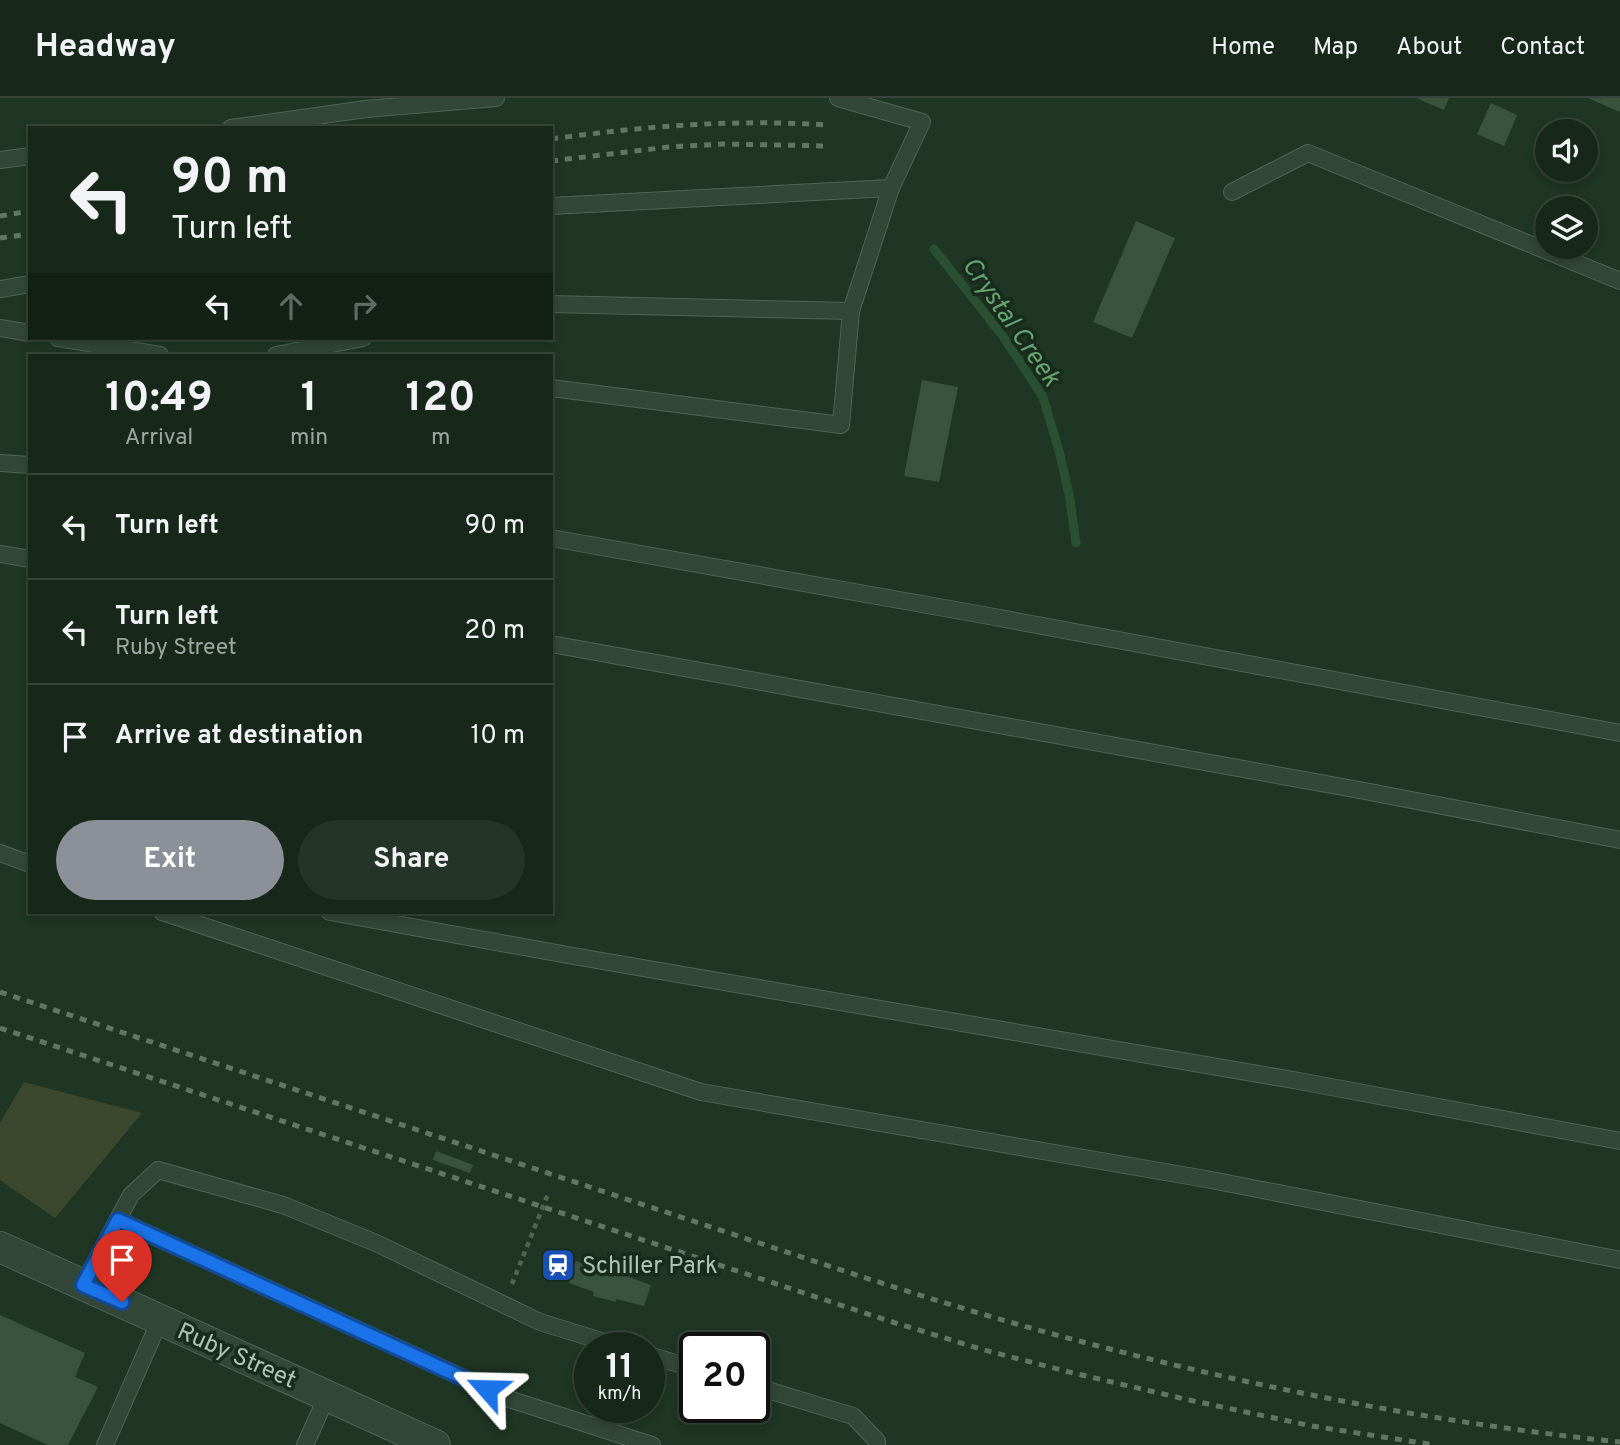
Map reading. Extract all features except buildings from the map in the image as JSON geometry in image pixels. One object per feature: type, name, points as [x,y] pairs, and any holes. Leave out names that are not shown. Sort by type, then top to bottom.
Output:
[{"type":"street","name":"Ruby Street","points":[[0,1247],[435,1445]]},
{"type":"lane","points":[[245,126],[366,109],[496,98]]},
{"type":"lane","points":[[553,388],[841,425],[851,311],[891,188],[922,122],[838,98]]},
{"type":"lane","points":[[1232,192],[1307,153],[1620,281]]},
{"type":"lane","points":[[0,160],[28,156]]},
{"type":"lane","points":[[553,206],[891,188]]},
{"type":"lane","points":[[0,289],[28,284]]},
{"type":"lane","points":[[553,304],[851,311]]},
{"type":"lane","points":[[0,328],[28,333]]},
{"type":"lane","points":[[70,340],[154,354]]},
{"type":"lane","points":[[281,354],[353,340]]},
{"type":"lane","points":[[0,463],[28,466]]},
{"type":"lane","points":[[553,538],[1620,733]]},
{"type":"lane","points":[[0,554],[28,559]]},
{"type":"lane","points":[[553,644],[1354,789],[1620,841]]},
{"type":"lane","points":[[0,852],[28,857]]},
{"type":"lane","points":[[0,852],[28,862]]},
{"type":"lane","points":[[168,914],[701,1092],[1206,1179],[1620,1260]]},
{"type":"lane","points":[[341,914],[593,960],[1286,1078],[1620,1140]]},
{"type":"lane","points":[[83,1285],[131,1195],[158,1170],[284,1205],[376,1243],[540,1322],[574,1333]]},
{"type":"lane","points":[[118,1220],[512,1400],[652,1445]]},
{"type":"lane","points":[[105,1445],[160,1320]]},
{"type":"lane","points":[[770,1391],[853,1416],[877,1441],[877,1445]]},
{"type":"lane","points":[[305,1445],[327,1396]]},
{"type":"path","points":[[504,1305],[548,1194]]},
{"type":"green space","points":[[24,1082],[142,1113],[55,1218],[0,1180],[0,1123]]},
{"type":"waterway","name":"Crystal Creek","points":[[934,249],[1002,335],[1043,397],[1069,494],[1076,543]]},
{"type":"railway","points":[[553,139],[690,125],[829,125]]},
{"type":"railway","points":[[553,161],[669,147],[724,144],[829,146]]},
{"type":"railway","points":[[0,216],[28,211]]},
{"type":"railway","points":[[0,238],[28,234]]},
{"type":"railway","points":[[0,992],[856,1275],[1023,1326],[1280,1389],[1483,1425],[1620,1442]]},
{"type":"railway","points":[[0,1028],[984,1350],[1189,1400],[1312,1426],[1435,1445]]},
{"type":"place","name":"Schiller Park","points":[[558,1265]]},
{"type":"route","points":[[122,1302],[83,1285],[118,1220],[487,1389]]}]
